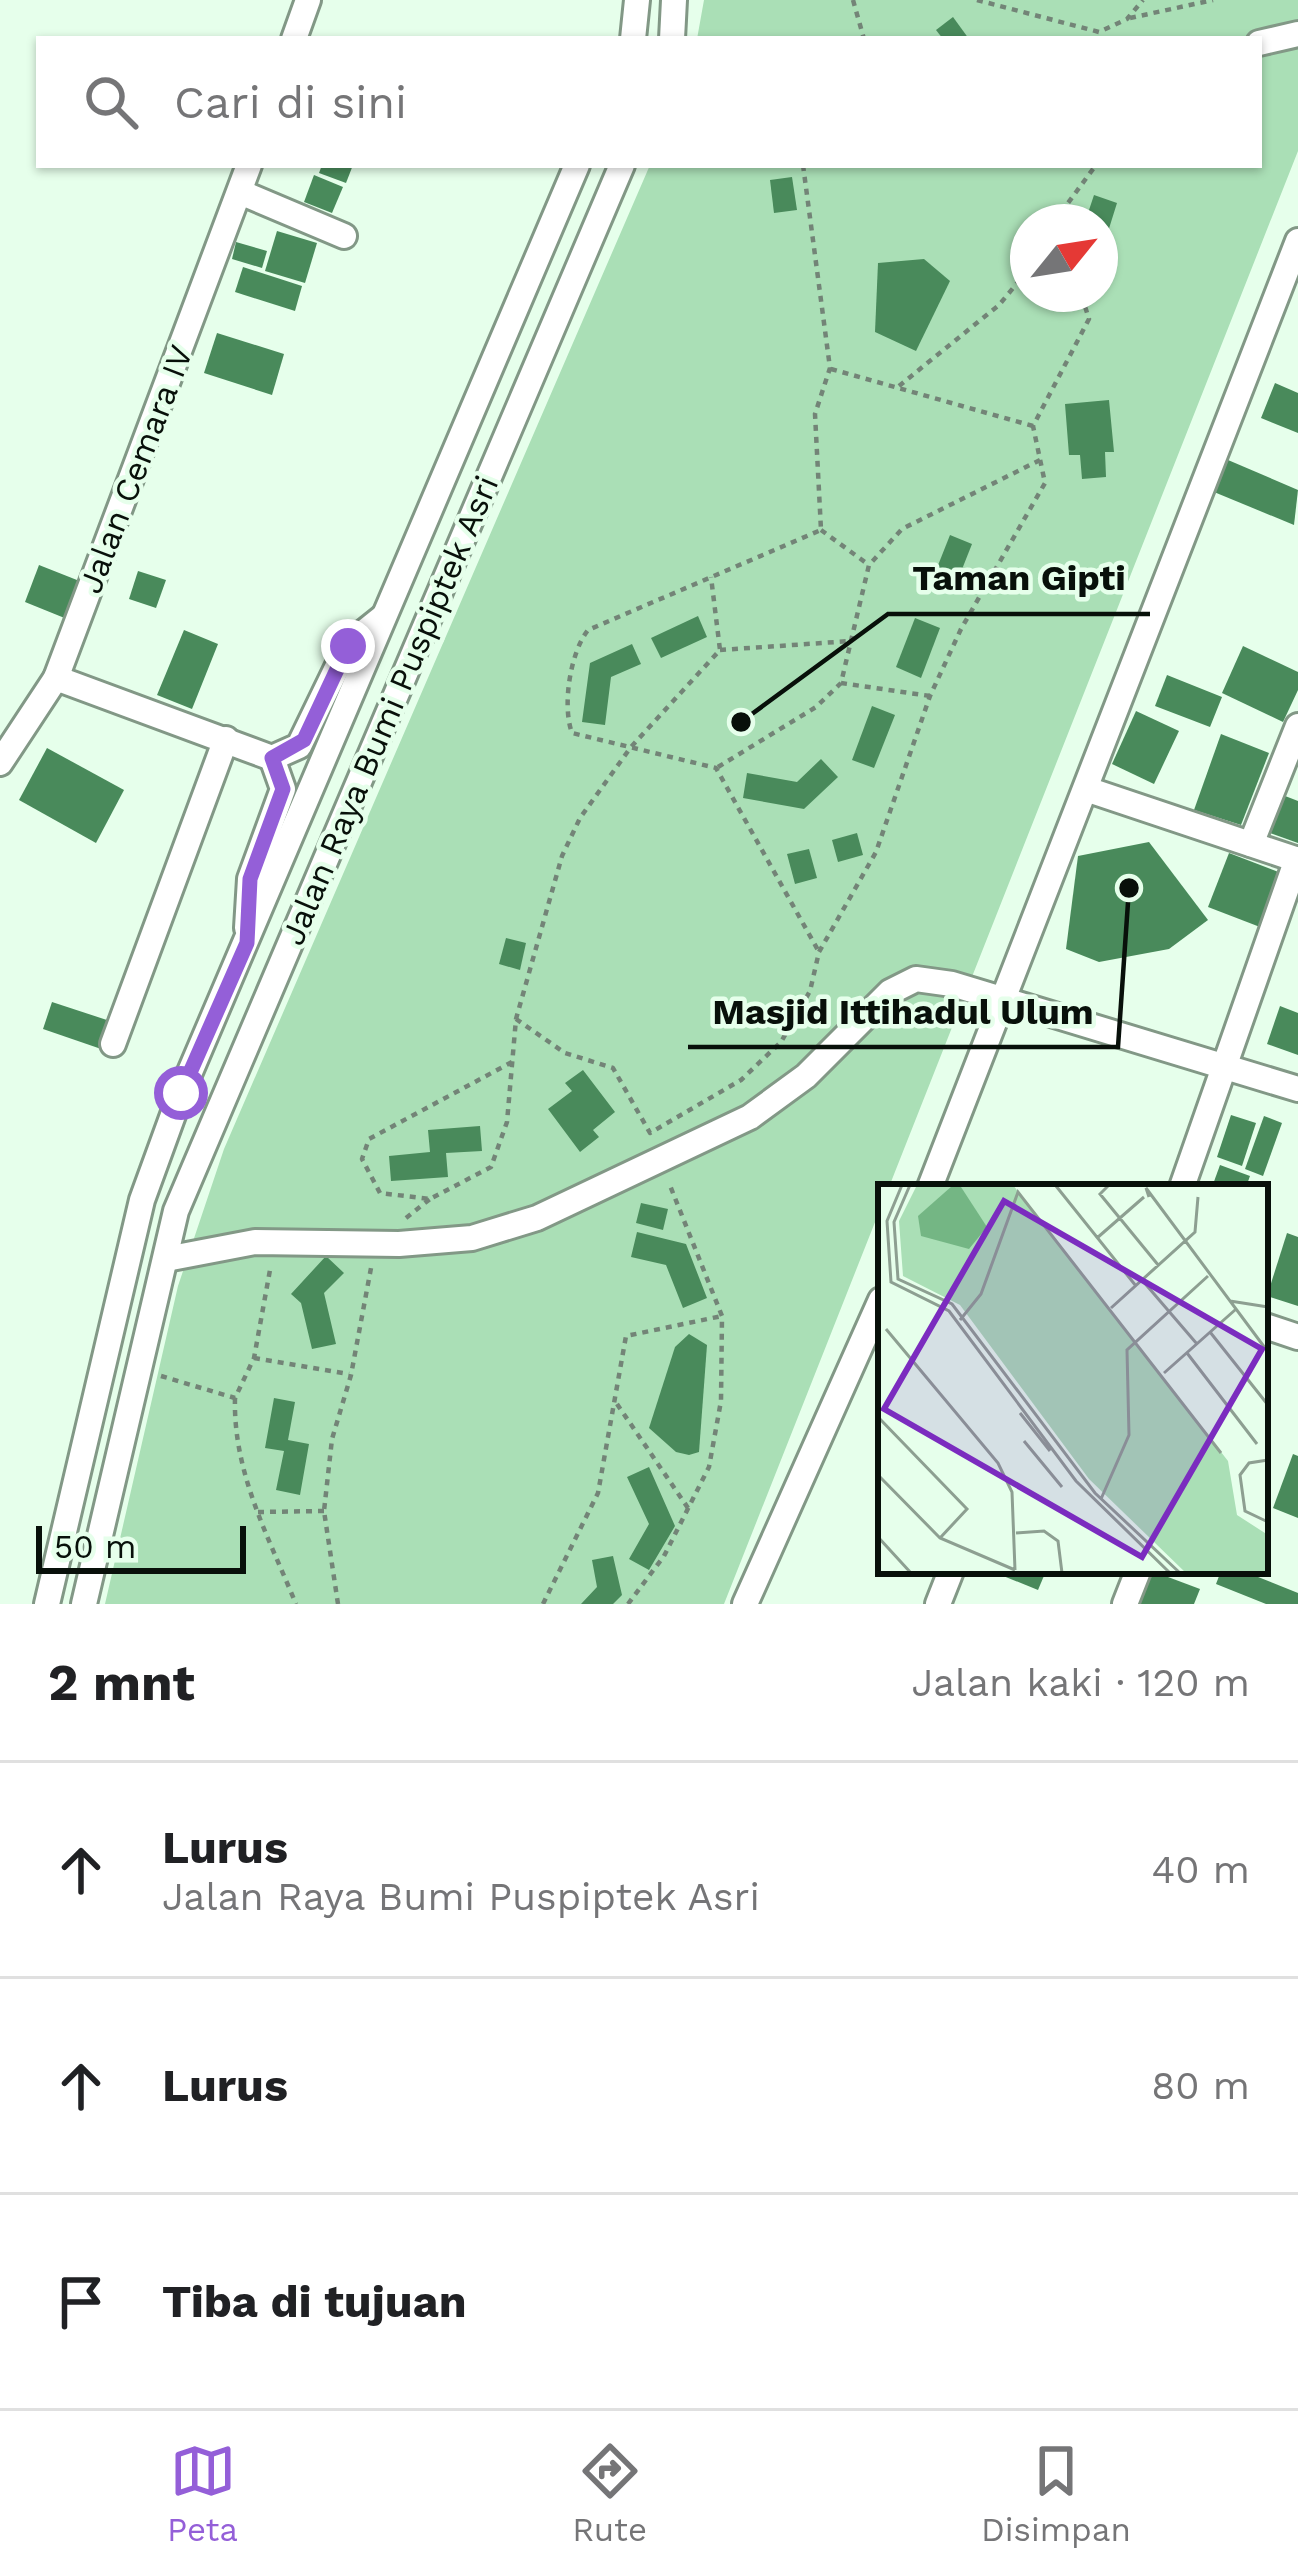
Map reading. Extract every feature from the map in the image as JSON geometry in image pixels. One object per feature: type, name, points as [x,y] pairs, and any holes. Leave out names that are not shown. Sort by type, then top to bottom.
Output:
[{"type":"street","points":[[295,36],[308,0]]},
{"type":"street","points":[[633,36],[637,0]]},
{"type":"street","points":[[672,36],[674,0]]},
{"type":"street","points":[[1262,42],[1298,34]]},
{"type":"street","name":"Jalan Cemara IV","points":[[0,763],[56,678],[248,168]]},
{"type":"street","name":"Jalan Raya Bumi Puspiptek Asri","points":[[47,1604],[142,1201],[181,1093],[576,168]]},
{"type":"street","name":"Jalan Raya Bumi Puspiptek Asri","points":[[84,1604],[176,1211],[621,168]]},
{"type":"street","points":[[240,192],[344,236]]},
{"type":"street","points":[[931,1184],[1298,241]]},
{"type":"street","points":[[272,758],[304,740],[348,646],[383,617]]},
{"type":"street","points":[[56,678],[272,758],[283,789],[250,879],[247,943]]},
{"type":"street","points":[[1251,844],[1298,726]]},
{"type":"street","points":[[113,1044],[226,739]]},
{"type":"street","points":[[1086,789],[1298,859],[1183,1184]]},
{"type":"street","points":[[166,1258],[275,1241],[472,1238],[537,1218],[661,1164],[769,1103],[806,1076],[890,992],[916,979],[930,977],[1298,1089]]},
{"type":"street","points":[[745,1604],[878,1307]]},
{"type":"street","points":[[1268,1327],[1298,1336]]},
{"type":"street","points":[[110,1339],[142,1358]]},
{"type":"street","points":[[938,1604],[950,1574]]},
{"type":"street","points":[[1125,1604],[1137,1574]]},
{"type":"path","points":[[854,0],[863,36]]},
{"type":"path","points":[[977,0],[1101,35],[1127,19],[1143,0]]},
{"type":"path","points":[[1127,19],[1213,0]]},
{"type":"path","points":[[803,168],[830,368],[815,414],[821,530]]},
{"type":"path","points":[[1067,204],[1094,168]]},
{"type":"path","points":[[898,386],[1010,292]]},
{"type":"path","points":[[650,1132],[741,1080],[782,1042],[810,991],[819,952],[876,852],[930,696],[961,629],[1045,483],[1034,426],[1089,319],[1087,312]]},
{"type":"path","points":[[830,368],[1034,426]]},
{"type":"path","points":[[821,530],[588,631],[577,644],[566,718],[572,733],[716,768],[816,706],[841,683],[869,565],[902,529],[1040,460]]},
{"type":"path","points":[[821,530],[869,565]]},
{"type":"path","points":[[711,578],[720,650]]},
{"type":"path","points":[[512,1062],[369,1139],[362,1159],[380,1192],[430,1199],[491,1167],[507,1122],[516,1019],[562,856],[580,818],[631,747],[720,650],[851,640]]},
{"type":"path","points":[[841,683],[930,696]]},
{"type":"path","points":[[716,768],[819,952]]},
{"type":"path","points":[[516,1019],[565,1053],[613,1067],[650,1132],[722,1316],[721,1401],[709,1467],[664,1556],[628,1604]]},
{"type":"path","points":[[275,1241],[254,1358],[235,1398],[234,1441],[296,1604]]},
{"type":"path","points":[[338,1604],[324,1511],[332,1439],[351,1375],[375,1243]]},
{"type":"path","points":[[543,1604],[598,1493],[626,1336],[722,1316]]},
{"type":"path","points":[[142,1358],[235,1398]]},
{"type":"path","points":[[254,1358],[351,1375]]},
{"type":"path","points":[[614,1400],[688,1508]]},
{"type":"path","points":[[258,1513],[324,1511]]},
{"type":"green space","points":[[704,0],[1298,0],[1298,151],[890,1184],[878,1184],[878,1215],[724,1604],[105,1604],[178,1286],[224,1149],[649,168],[1262,168],[1262,36],[698,36]]},
{"type":"building","points":[[953,17],[967,36],[941,36],[936,30]]},
{"type":"building","points":[[321,168],[352,168],[346,183],[319,173]]},
{"type":"building","points":[[314,175],[343,187],[332,213],[304,202]]},
{"type":"building","points":[[792,177],[797,210],[774,213],[770,180]]},
{"type":"building","points":[[1094,195],[1117,203],[1117,204],[1091,204]]},
{"type":"building","points":[[277,231],[317,243],[305,283],[265,271]]},
{"type":"building","points":[[236,242],[267,251],[262,268],[232,259]]},
{"type":"building","points":[[924,259],[950,281],[916,351],[875,332],[878,263]]},
{"type":"building","points":[[243,267],[302,286],[295,311],[235,292]]},
{"type":"building","points":[[217,333],[284,354],[272,395],[204,373]]},
{"type":"building","points":[[1275,383],[1298,393],[1298,433],[1261,418]]},
{"type":"building","points":[[1109,400],[1114,452],[1105,452],[1106,477],[1082,479],[1080,455],[1069,455],[1065,404]]},
{"type":"building","points":[[1228,460],[1298,490],[1294,525],[1214,492]]},
{"type":"building","points":[[950,535],[972,544],[953,592],[931,583]]},
{"type":"building","points":[[39,565],[82,582],[67,619],[25,602]]},
{"type":"building","points":[[138,571],[166,580],[156,608],[129,599]]},
{"type":"building","points":[[698,616],[707,637],[661,658],[651,638]]},
{"type":"building","points":[[915,618],[940,628],[921,678],[896,667]]},
{"type":"building","points":[[184,630],[218,644],[192,709],[157,695]]},
{"type":"building","points":[[632,644],[641,664],[611,677],[605,725],[582,722],[590,663]]},
{"type":"building","points":[[1243,646],[1298,672],[1298,690],[1283,722],[1222,693]]},
{"type":"building","points":[[1167,675],[1222,697],[1210,727],[1155,706]]},
{"type":"building","points":[[872,706],[895,715],[874,768],[852,760]]},
{"type":"building","points":[[1136,711],[1179,731],[1154,784],[1112,764]]},
{"type":"building","points":[[1221,734],[1269,753],[1241,825],[1194,810]]},
{"type":"building","points":[[47,748],[124,790],[96,843],[19,800]]},
{"type":"building","points":[[821,759],[838,777],[804,809],[743,798],[747,773],[797,782]]},
{"type":"building","points":[[1280,794],[1298,801],[1298,843],[1267,832]]},
{"type":"building","points":[[857,833],[863,855],[838,862],[832,840]]},
{"type":"building","points":[[1149,842],[1208,920],[1169,949],[1099,962],[1066,949],[1078,856]]},
{"type":"building","points":[[809,849],[817,878],[795,884],[787,854]]},
{"type":"building","points":[[1229,853],[1281,873],[1260,927],[1208,907]]},
{"type":"building","points":[[506,938],[526,943],[520,970],[499,964]]},
{"type":"building","points":[[52,1002],[116,1023],[107,1051],[43,1029]]},
{"type":"building","points":[[1280,1006],[1298,1013],[1298,1055],[1267,1044]]},
{"type":"building","points":[[583,1070],[615,1112],[593,1130],[599,1137],[580,1152],[548,1109],[572,1091],[565,1083]]},
{"type":"building","points":[[1231,1115],[1256,1123],[1242,1166],[1217,1157]]},
{"type":"building","points":[[1264,1116],[1282,1123],[1263,1176],[1245,1169]]},
{"type":"building","points":[[480,1126],[482,1151],[446,1153],[448,1177],[391,1181],[389,1156],[430,1152],[428,1130]]},
{"type":"building","points":[[1220,1165],[1250,1176],[1247,1184],[1213,1184]]},
{"type":"building","points":[[641,1203],[668,1209],[663,1230],[636,1223]]},
{"type":"building","points":[[637,1232],[686,1244],[707,1298],[683,1308],[666,1265],[631,1257]]},
{"type":"building","points":[[1287,1233],[1298,1237],[1298,1306],[1268,1293]]},
{"type":"building","points":[[326,1256],[344,1273],[324,1293],[336,1344],[312,1349],[301,1303],[291,1294]]},
{"type":"building","points":[[689,1334],[707,1345],[699,1452],[689,1455],[676,1452],[649,1428],[675,1347]]},
{"type":"building","points":[[274,1398],[295,1402],[288,1440],[309,1444],[300,1495],[276,1490],[284,1451],[265,1448]]},
{"type":"building","points":[[1293,1454],[1298,1456],[1298,1518],[1273,1508]]},
{"type":"building","points":[[649,1467],[675,1526],[649,1570],[629,1559],[649,1524],[627,1477]]},
{"type":"building","points":[[613,1556],[622,1595],[613,1604],[581,1604],[597,1587],[592,1560]]},
{"type":"building","points":[[998,1574],[1045,1574],[1038,1590]]},
{"type":"building","points":[[1151,1574],[1200,1589],[1194,1604],[1138,1604]]},
{"type":"building","points":[[1220,1574],[1250,1574],[1298,1593],[1298,1604],[1266,1604],[1216,1584]]},
{"type":"place","name":"Taman Gipti","points":[[741,722]]},
{"type":"place","name":"Masjid Ittihadul Ulum","points":[[1129,888]]},
{"type":"route","points":[[181,1093],[247,943],[250,879],[283,789],[283,777],[272,758],[304,740],[348,646]]}]
